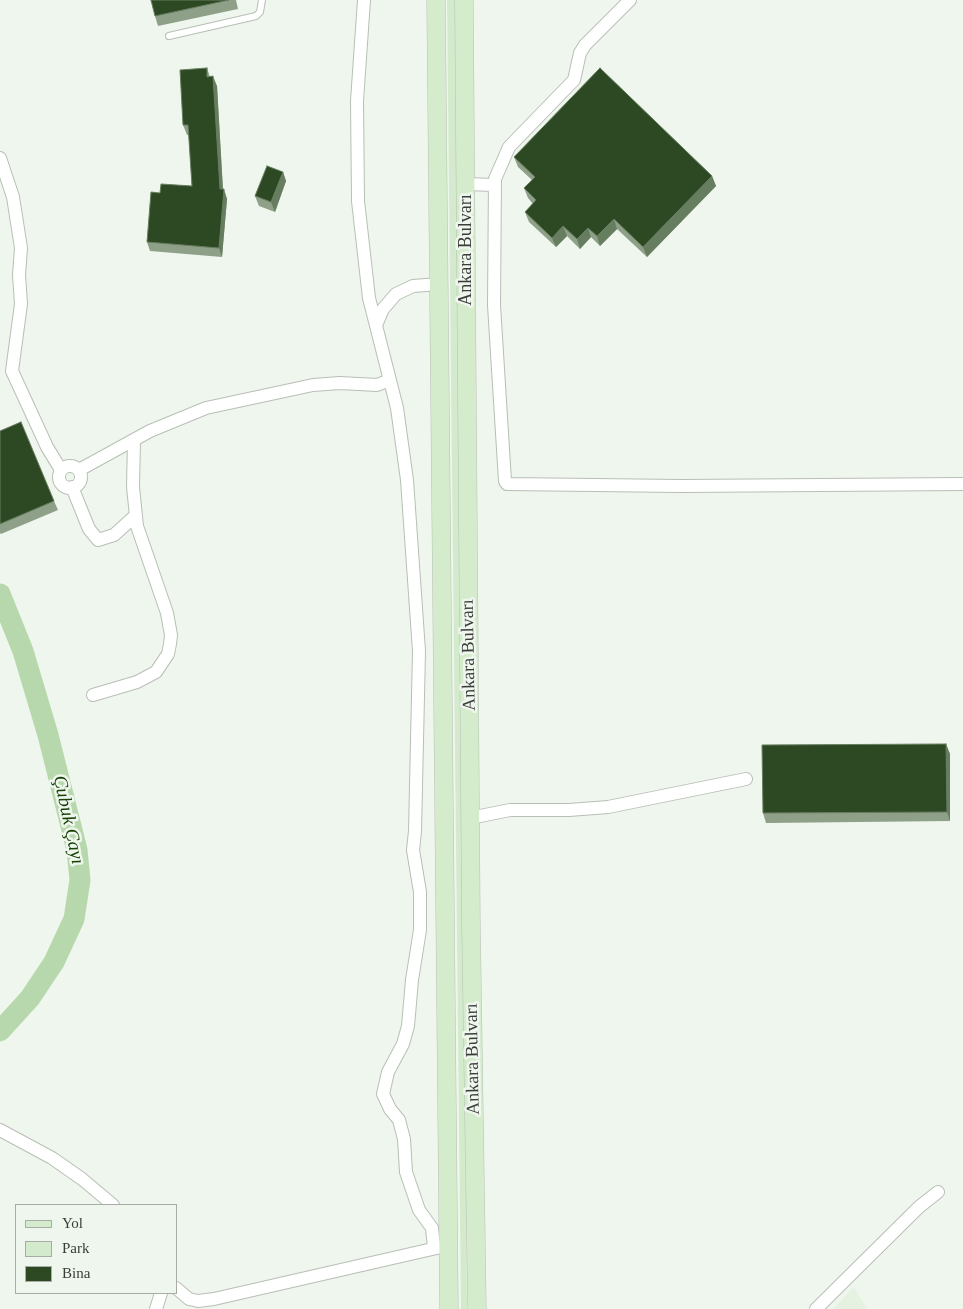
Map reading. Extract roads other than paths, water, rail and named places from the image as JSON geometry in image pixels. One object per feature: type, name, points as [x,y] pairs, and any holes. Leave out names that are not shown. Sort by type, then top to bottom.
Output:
[{"type":"main road","name":"Ankara Bulvarı","points":[[436,0],[439,284],[441,1247],[449,1309]]},
{"type":"main road","name":"Ankara Bulvarı","points":[[464,0],[470,818],[477,1309]]},
{"type":"street","points":[[178,1290],[194,1305],[441,1247],[432,1228],[419,1210],[408,1180],[404,1139],[399,1120],[390,1109],[383,1094],[388,1072],[403,1044],[408,1026],[412,980],[420,930],[420,902],[413,850],[416,822],[418,616],[407,480],[397,408],[377,323],[369,298],[356,178],[356,101],[364,0]]},
{"type":"street","points":[[630,0],[585,45],[580,53],[574,80],[509,147],[499,167],[494,184],[494,306],[503,463],[507,484],[963,484]]},
{"type":"street","points":[[0,158],[13,198],[21,248],[19,275],[21,311],[12,371],[47,447],[62,470]]},
{"type":"street","points":[[466,184],[494,184]]},
{"type":"street","points":[[377,323],[383,309],[396,294],[412,286],[439,284]]},
{"type":"street","points":[[79,470],[175,419],[246,398],[313,385],[340,383],[377,385],[390,380]]},
{"type":"street","points":[[93,696],[148,677],[163,665],[168,654],[171,635],[167,613],[135,516],[134,440]]},
{"type":"street","points":[[72,487],[61,484],[59,474],[70,466],[79,470]]},
{"type":"street","points":[[72,487],[80,480],[79,470]]},
{"type":"street","points":[[72,487],[89,529],[98,540],[114,535],[135,516]]},
{"type":"street","points":[[470,818],[510,810],[569,810],[608,807],[746,779]]},
{"type":"street","points":[[0,1130],[52,1158],[82,1178],[111,1204]]},
{"type":"street","points":[[816,1309],[919,1207],[938,1192]]},
{"type":"street","points":[[156,1309],[161,1294]]},
{"type":"lane","points":[[170,36],[256,16],[260,12],[262,0]]},
{"type":"waterway","name":"Çubuk Çayı","points":[[0,594],[23,651],[48,735],[77,850],[80,880],[74,919],[54,962],[30,998],[0,1031]]}]
